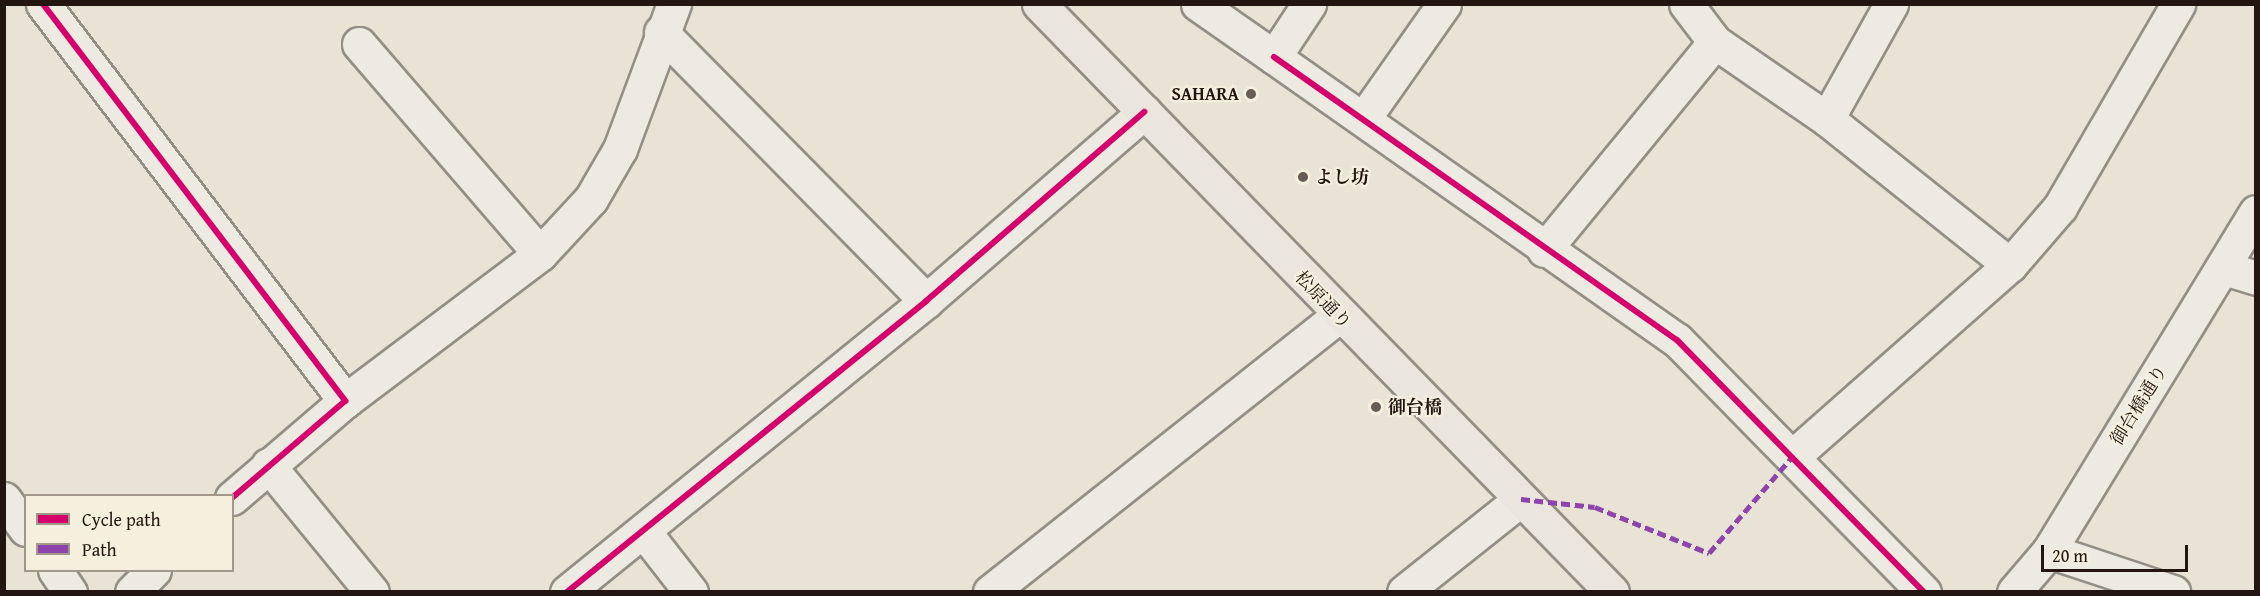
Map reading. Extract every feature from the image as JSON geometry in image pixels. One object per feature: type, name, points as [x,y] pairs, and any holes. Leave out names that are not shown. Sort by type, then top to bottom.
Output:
[{"type":"main road","name":"松原通り","points":[[1038,4],[1338,316],[1612,591]]},
{"type":"street","points":[[1198,4],[1364,118],[1544,250],[1677,340],[1924,591]]},
{"type":"street","points":[[1274,57],[1309,4]]},
{"type":"street","points":[[1364,118],[1444,4]]},
{"type":"street","points":[[1686,4],[1715,42],[1827,118],[2010,266]]},
{"type":"street","points":[[1827,118],[1891,4]]},
{"type":"street","points":[[1792,457],[2010,266],[2060,207],[2178,4]]},
{"type":"street","points":[[46,5],[345,401]]},
{"type":"street","points":[[234,496],[345,401],[540,254],[591,199],[621,149],[667,18],[926,301]]},
{"type":"street","points":[[1544,250],[1715,42]]},
{"type":"street","points":[[359,44],[540,254]]},
{"type":"street","points":[[567,591],[645,533],[926,301],[1144,112]]},
{"type":"street","name":"御台橋通り","points":[[2014,591],[2049,551],[2224,268],[2256,212]]},
{"type":"street","points":[[2224,268],[2256,278]]},
{"type":"street","points":[[990,591],[1338,316]]},
{"type":"street","points":[[268,465],[372,591]]},
{"type":"street","points":[[4,499],[24,526]]},
{"type":"street","points":[[1404,591],[1521,499]]},
{"type":"street","points":[[645,533],[691,591]]},
{"type":"street","points":[[2049,551],[2173,591]]},
{"type":"street","points":[[56,572],[70,591]]},
{"type":"street","points":[[132,591],[152,572]]},
{"type":"marked path","points":[[1521,499],[1595,507],[1709,553],[1792,457]]},
{"type":"cycle path","points":[[43,4],[345,401],[234,496]]},
{"type":"cycle path","points":[[1274,57],[1677,340],[1924,592]]},
{"type":"cycle path","points":[[567,592],[926,301],[1144,112]]},
{"type":"place","name":"SAHARA","points":[[1251,94]]},
{"type":"place","name":"よし坊","points":[[1303,177]]},
{"type":"place","name":"御台橋","points":[[1376,407]]}]
